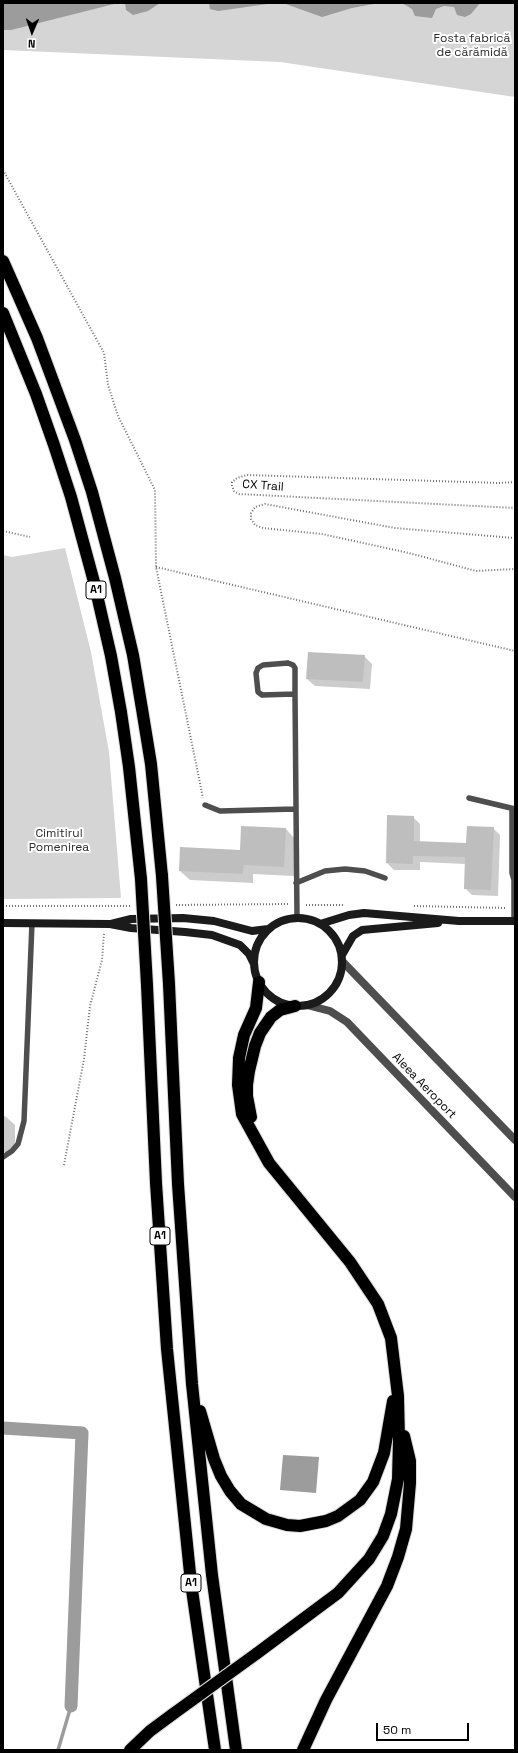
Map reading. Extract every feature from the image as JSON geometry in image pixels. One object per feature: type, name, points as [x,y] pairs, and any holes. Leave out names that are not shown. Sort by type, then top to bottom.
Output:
[{"type":"highway","name":"A1","points":[[3,261],[37,338],[70,425],[92,492],[116,578],[133,655],[151,764],[162,876],[169,984],[178,1184],[192,1384],[211,1568],[236,1750]]},
{"type":"highway","name":"A1","points":[[3,313],[36,394],[79,525],[111,656],[121,712],[129,767],[141,879],[156,1183],[167,1349],[190,1576],[215,1750]]},
{"type":"highway","points":[[130,1750],[150,1731],[338,1592],[360,1570],[376,1548],[388,1524],[396,1492],[399,1460],[397,1383],[391,1338],[378,1304],[350,1262],[269,1163],[242,1114],[239,1097],[238,1072],[240,1047],[256,1008],[259,982]]},
{"type":"highway","points":[[255,1139],[247,1096],[251,1059],[260,1033],[271,1017],[280,1010],[301,1005]]},
{"type":"highway","points":[[192,1384],[214,1458],[221,1476],[230,1491],[241,1504],[266,1519],[287,1525],[300,1526],[326,1521],[338,1516],[360,1500],[373,1482],[384,1453],[397,1383]]},
{"type":"highway","points":[[303,1750],[326,1700],[387,1586],[398,1558],[406,1529],[410,1483],[410,1461],[399,1416]]},
{"type":"main road","points":[[320,924],[349,915],[364,913],[459,921],[515,921]]},
{"type":"main road","points":[[107,924],[131,919],[183,918],[214,921],[252,931],[268,929]]},
{"type":"main road","points":[[342,958],[335,938],[330,932],[320,924],[308,919],[297,918],[283,920],[268,929],[258,943],[254,957],[254,964],[259,982],[265,991],[276,1000],[301,1005],[322,999],[333,989],[340,976],[342,958],[353,936],[362,930],[459,921]]},
{"type":"main road","points":[[3,923],[107,924],[131,928],[185,932],[224,939],[240,945],[254,964]]},
{"type":"street","points":[[342,958],[515,1140]]},
{"type":"street","name":"Aleea Aeroport","points":[[301,1005],[330,1011],[347,1022],[515,1197]]},
{"type":"lane","points":[[294,694],[262,695],[257,688],[256,673],[258,668],[263,665],[288,664],[293,665],[295,668],[294,694],[297,918]]},
{"type":"lane","points":[[470,798],[514,809],[513,873],[515,921]]},
{"type":"lane","points":[[205,805],[220,811],[295,809]]},
{"type":"lane","points":[[296,883],[325,871],[345,869],[365,871],[385,878]]},
{"type":"lane","points":[[3,1157],[12,1151],[18,1144],[24,1121],[32,923]]},
{"type":"path","points":[[3,170],[104,353],[108,385],[118,416],[155,490],[156,566],[205,805]]},
{"type":"path","name":"CX Trail","points":[[515,482],[499,483],[246,475],[237,478],[232,482],[232,486],[234,491],[239,494],[515,508]]},
{"type":"path","name":"CX Trail","points":[[515,538],[459,534],[424,529],[395,528],[264,504],[255,506],[251,513],[251,519],[255,525],[263,528],[322,534],[409,553],[476,571],[515,569]]},
{"type":"path","points":[[3,531],[30,537]]},
{"type":"path","points":[[156,566],[515,651]]},
{"type":"path","points":[[64,1164],[84,1059],[90,1006],[102,960],[107,924]]},
{"type":"green space","name":"Fosta fabrică de cărămidă","points":[[3,3],[515,3],[515,97],[280,62],[3,50]]},
{"type":"green space","name":"Cimitirul Pomenirea","points":[[65,548],[91,652],[109,752],[121,898],[3,899],[3,555],[12,557]]},
{"type":"shaded area","points":[[3,3],[118,3],[11,30],[3,30]]},
{"type":"shaded area","points":[[125,3],[160,3],[148,11],[133,15],[126,10]]},
{"type":"shaded area","points":[[209,3],[275,3],[218,11],[210,9]]},
{"type":"shaded area","points":[[283,3],[379,3],[352,8],[322,17]]},
{"type":"shaded area","points":[[402,3],[480,3],[471,14],[465,17],[457,15],[454,7],[444,6],[436,9],[432,18],[415,16],[412,9]]},
{"type":"shaded area","points":[[283,1455],[319,1457],[316,1493],[280,1490]]},
{"type":"building","points":[[308,652],[365,655],[363,682],[306,679]]},
{"type":"building","points":[[387,815],[414,816],[414,841],[466,843],[467,826],[494,827],[491,890],[464,889],[465,857],[413,856],[413,864],[386,863]]},
{"type":"building","points":[[241,826],[286,828],[284,867],[244,865],[243,874],[179,871],[180,847],[240,850]]},
{"type":"waterway","points":[[3,1428],[82,1433],[71,1706]]},
{"type":"waterway","points":[[58,1750],[71,1706]]}]
